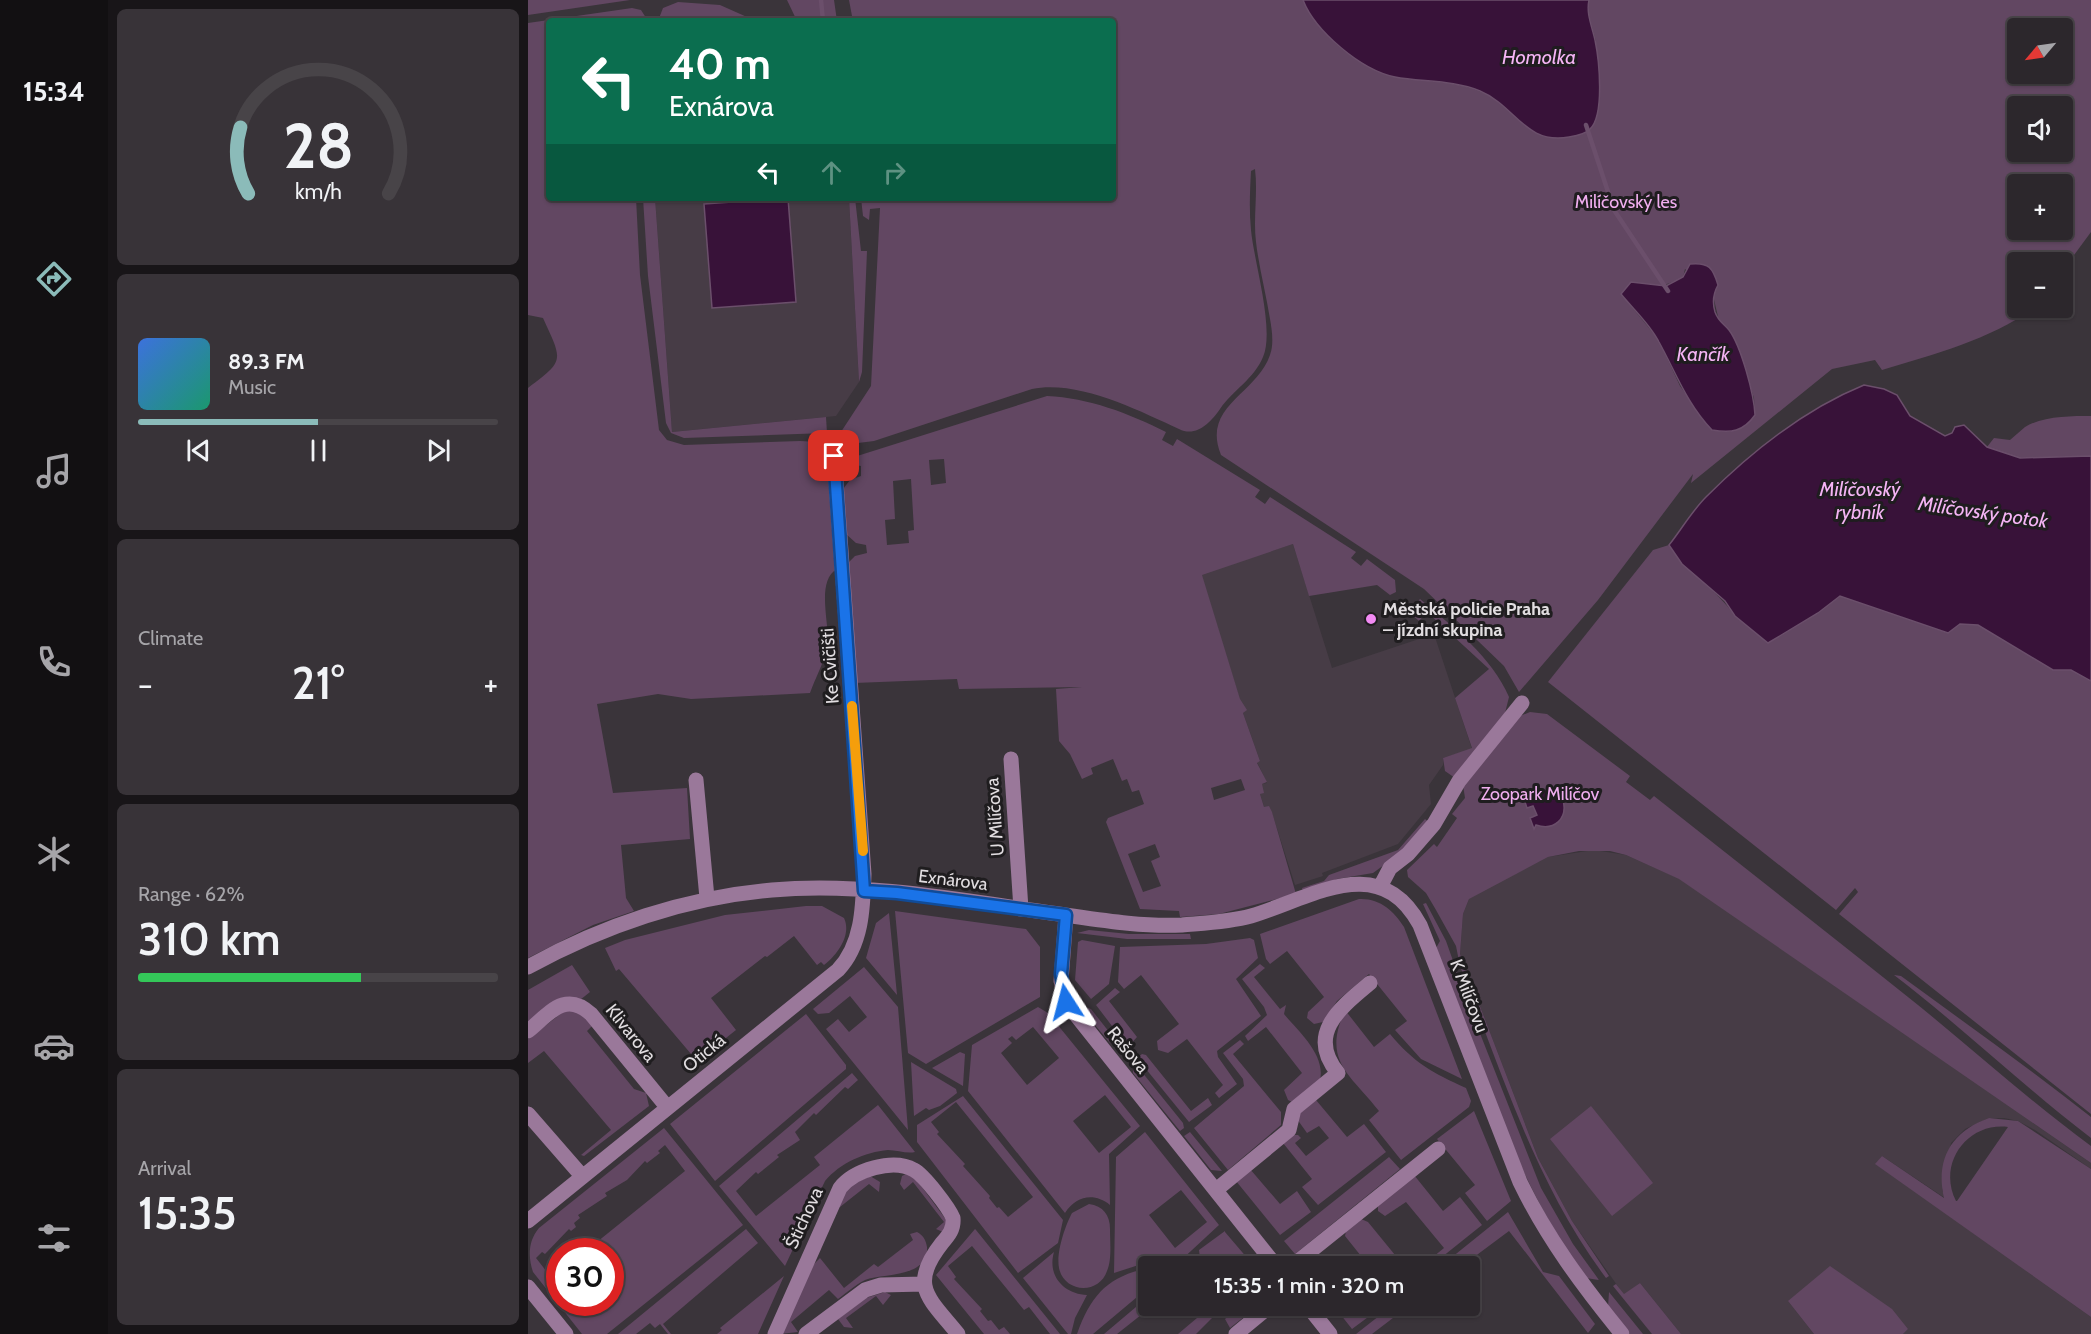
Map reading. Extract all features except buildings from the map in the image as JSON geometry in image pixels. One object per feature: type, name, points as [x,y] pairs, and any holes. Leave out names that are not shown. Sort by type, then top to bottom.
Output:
[{"type":"street","name":"Ke Cvičišti","points":[[833,439],[864,891]]},
{"type":"street","points":[[1380,887],[1390,868],[1408,854],[1434,824],[1459,781],[1522,703]]},
{"type":"street","name":"U Milíčova","points":[[1011,759],[1020,909]]},
{"type":"street","points":[[696,780],[707,898]]},
{"type":"street","name":"Exnárova","points":[[528,967],[597,934],[707,898],[798,888],[864,891],[1141,924],[1209,923],[1249,916],[1342,885],[1366,884],[1380,887]]},
{"type":"street","name":"K Milíčovu","points":[[1380,887],[1401,898],[1420,925],[1516,1171],[1534,1211],[1570,1269],[1622,1334]]},
{"type":"street","name":"Otická","points":[[528,1221],[838,970],[850,957],[858,933],[864,891]]},
{"type":"street","name":"Rašova","points":[[1066,915],[1061,974],[1066,1002],[1268,1256]]},
{"type":"street","points":[[1216,1191],[1289,1130],[1294,1109],[1338,1073],[1324,1052],[1327,1032],[1342,1006],[1370,983]]},
{"type":"street","name":"Klivarova","points":[[528,1031],[563,1004],[580,1005],[591,1014],[667,1107]]},
{"type":"street","points":[[528,1114],[582,1176]]},
{"type":"street","points":[[1304,1256],[1438,1149]]},
{"type":"street","name":"Štichova","points":[[775,1334],[840,1188],[855,1175],[891,1166],[903,1166],[917,1172],[951,1213],[952,1229],[925,1267],[924,1284]]},
{"type":"street","points":[[806,1334],[865,1290],[881,1286],[924,1284],[931,1299],[958,1334]]},
{"type":"street","points":[[528,1287],[566,1334]]},
{"type":"street","points":[[1236,1334],[1258,1316]]},
{"type":"street","points":[[1316,1316],[1330,1334]]},
{"type":"shaded area","points":[[655,201],[849,201],[859,382],[836,416],[672,432]]},
{"type":"shaded area","points":[[1293,544],[1332,668],[1434,634],[1472,749],[1443,758],[1443,765],[1429,785],[1431,804],[1398,844],[1322,873],[1323,876],[1295,885],[1272,813],[1264,807],[1260,794],[1262,784],[1267,783],[1257,762],[1260,761],[1243,713],[1246,710],[1240,700],[1201,574]]},
{"type":"shaded area","points":[[1594,850],[1626,855],[1680,879],[2091,1163],[2091,1169],[2035,1130],[2018,1121],[1989,1118],[1965,1129],[1951,1143],[1942,1190],[1945,1198],[1882,1156],[1876,1164],[2091,1317],[2091,1334],[1903,1334],[1908,1329],[1788,1301],[1814,1334],[1681,1334],[1640,1283],[1624,1295],[1572,1221],[1538,1158],[1460,954],[1463,914],[1470,897],[1548,857]]},
{"type":"green space","points":[[528,0],[630,0],[528,15]]},
{"type":"green space","points":[[787,0],[834,0],[837,18],[796,18]]},
{"type":"green space","name":"Milíčovský les","points":[[849,0],[1303,0],[1309,13],[1328,36],[1339,47],[1365,64],[1396,77],[1454,84],[1478,91],[1500,103],[1522,123],[1596,41],[1587,9],[1589,0],[2091,0],[2091,232],[2073,256],[2073,252],[2007,252],[2007,318],[2019,318],[2017,319],[1961,345],[1882,370],[1875,360],[1832,369],[1691,483],[1693,474],[1598,600],[1519,692],[1504,666],[1424,589],[1221,455],[1217,438],[1218,424],[1224,412],[1263,368],[1272,346],[1271,323],[1256,242],[1255,169],[1251,171],[1250,223],[1263,295],[1267,330],[1266,345],[1263,357],[1254,372],[1202,427],[1185,431],[1107,398],[1050,387],[1032,389],[874,441],[850,444],[840,441],[839,435],[871,386],[880,208],[870,209],[869,220],[863,216],[861,201],[1116,201],[1116,18],[850,18],[852,16]],"holes":[[[1685,269],[1713,295],[1719,321],[1730,331],[1754,398],[1755,415],[1736,430],[1712,430],[1680,386],[1658,339],[1621,294],[1676,281],[1683,277]]]},
{"type":"green space","points":[[678,2],[720,5],[749,18],[659,18],[663,8]]},
{"type":"green space","points":[[632,8],[641,10],[646,18],[563,18]]},
{"type":"green space","points":[[546,20],[546,201],[636,201],[640,275],[659,430],[667,440],[684,445],[800,441],[818,442],[825,446],[837,569],[830,575],[826,584],[827,650],[810,693],[691,699],[658,694],[597,704],[613,793],[687,788],[690,839],[621,845],[626,898],[634,911],[593,925],[528,958],[528,388],[554,365],[557,351],[543,318],[528,315],[528,23]]},
{"type":"green space","points":[[643,201],[655,201],[672,432],[826,417],[827,433],[684,438],[671,433],[666,423],[648,276]]},
{"type":"green space","points":[[849,201],[855,201],[861,251],[867,251],[862,372],[859,382]]},
{"type":"green space","points":[[1047,396],[1093,403],[1166,432],[1162,440],[1173,446],[1177,439],[1260,490],[1255,497],[1265,504],[1270,497],[1356,552],[1351,558],[1361,566],[1367,559],[1395,580],[1396,592],[1390,595],[1377,585],[1309,596],[1293,544],[1202,575],[1240,699],[1247,710],[1243,713],[1260,761],[1257,763],[1267,782],[1262,784],[1264,793],[1260,794],[1264,807],[1269,806],[1272,812],[1296,894],[1219,914],[1180,917],[1179,911],[1140,909],[1106,822],[1108,818],[1144,804],[1139,790],[1132,792],[1127,779],[1122,781],[1113,759],[1091,768],[1093,774],[1082,779],[1070,754],[1059,741],[1056,689],[1082,687],[959,689],[957,679],[854,683],[848,563],[855,556],[867,553],[866,545],[856,543],[846,534],[843,489],[850,480],[861,476],[861,466],[849,464],[854,457]],"holes":[[[944,459],[946,483],[931,485],[929,460]],[[911,479],[914,530],[908,531],[909,543],[887,545],[885,520],[895,519],[893,481]],[[1241,779],[1245,790],[1214,800],[1211,788]],[[1155,844],[1160,857],[1151,861],[1161,886],[1143,892],[1128,854]]]},
{"type":"green space","points":[[2091,416],[2091,456],[2020,458],[1987,447],[1994,438],[2010,440],[2032,423],[2057,417]]},
{"type":"green space","points":[[1669,545],[1735,616],[1818,613],[1840,596],[1948,633],[1960,624],[1978,625],[2053,670],[2071,670],[2091,681],[2091,1114],[1839,914],[1858,892],[1855,888],[1836,910],[1548,682],[1653,550]]},
{"type":"green space","points":[[1420,599],[1482,656],[1502,682],[1509,697],[1505,713],[1455,778],[1445,771],[1443,758],[1472,748],[1455,698],[1489,669],[1427,612],[1419,621],[1409,612]]},
{"type":"green space","name":"Zoopark Milíčov","points":[[1530,712],[1547,714],[1630,776],[1626,782],[1650,800],[1654,796],[1918,1005],[2091,1146],[2091,1163],[1679,879],[1626,855],[1610,851],[1579,851],[1548,857],[1469,899],[1463,914],[1460,954],[1538,1158],[1572,1221],[1609,1276],[1606,1278],[1581,1242],[1540,1167],[1522,1127],[1460,966],[1456,946],[1426,893],[1408,877],[1407,870],[1434,844],[1437,847],[1457,818],[1452,814],[1465,798],[1463,785],[1520,716]]},
{"type":"green space","points":[[1425,819],[1430,823],[1406,849],[1373,873],[1337,879],[1303,891],[1302,888],[1324,881],[1329,875],[1398,850]]},
{"type":"green space","points":[[1359,899],[1380,903],[1396,916],[1404,927],[1462,1079],[1421,1059],[1395,1030],[1407,1021],[1369,974],[1337,1001],[1323,1022],[1314,1024],[1307,1018],[1308,1012],[1324,997],[1287,951],[1270,964],[1266,959],[1260,934]]},
{"type":"green space","points":[[1426,903],[1446,941],[1541,1188],[1573,1244],[1599,1280],[1586,1278],[1561,1241],[1518,1160],[1500,1119],[1436,948],[1440,941],[1423,904]]},
{"type":"green space","points":[[822,906],[844,918],[845,938],[834,956],[824,965],[821,962],[817,965],[794,936],[767,957],[765,956],[711,998],[736,1030],[697,1061],[619,969],[616,971],[605,948],[625,940],[725,915]]},
{"type":"green space","points":[[895,911],[1026,929],[1040,947],[1040,997],[926,1064],[908,1053]]},
{"type":"green space","points":[[889,913],[897,995],[866,958],[876,923]]},
{"type":"green space","points":[[1089,930],[1129,934],[1190,934],[1191,939],[1127,939],[1077,933]]},
{"type":"green space","points":[[1250,938],[1254,940],[1258,958],[1236,979],[1261,1016],[1217,1051],[1218,1057],[1237,1084],[1219,1098],[1215,1093],[1223,1085],[1187,1039],[1168,1053],[1158,1050],[1157,1041],[1179,1024],[1141,975],[1124,989],[1118,982],[1120,947],[1206,944]]},
{"type":"green space","points":[[1082,940],[1115,946],[1109,984],[1091,999],[1075,980],[1078,942]]},
{"type":"green space","points":[[1260,964],[1265,968],[1254,977],[1280,1009],[1286,1005],[1284,1014],[1310,1044],[1319,1062],[1320,1080],[1292,1102],[1288,1100],[1284,1090],[1302,1073],[1266,1027],[1248,1041],[1245,1036],[1267,1015],[1264,1007],[1242,979]]},
{"type":"green space","points":[[572,965],[590,992],[580,1000],[528,1024],[528,990]]},
{"type":"green space","points":[[864,967],[898,1007],[908,1130],[826,1029],[838,1019],[849,1032],[867,1017],[850,996],[829,1013],[818,1014],[813,1009]]},
{"type":"green space","points":[[1894,975],[1901,976],[2091,1117],[2091,1138],[1944,1015]]},
{"type":"green space","points":[[1115,988],[1120,992],[1109,1001],[1137,1037],[1128,1047],[1096,1005]]},
{"type":"green space","points":[[1038,1007],[1048,1013],[1140,1126],[1109,1154],[1110,1205],[1098,1198],[1086,1198],[1074,1203],[1065,1213],[968,1091],[972,1045]],"holes":[[[1033,1027],[1059,1058],[1027,1085],[1001,1053],[1012,1043],[1008,1039],[1012,1036],[1016,1040]],[[1105,1095],[1131,1127],[1099,1153],[1073,1121]]]},
{"type":"green space","points":[[1088,1008],[1121,1047],[1110,1043],[1084,1012]]},
{"type":"green space","points":[[567,1009],[582,1014],[592,1026],[587,1031],[634,1089],[646,1093],[649,1106],[584,1156],[581,1155],[611,1130],[544,1051],[528,1063],[528,1039]]},
{"type":"green space","points":[[1345,1010],[1374,1047],[1390,1034],[1407,1053],[1425,1066],[1466,1088],[1471,1101],[1469,1107],[1401,1160],[1369,1120],[1379,1111],[1342,1065],[1336,1042]]},
{"type":"green space","points":[[806,1014],[846,1065],[846,1069],[715,1181],[670,1124]]},
{"type":"green space","points":[[1240,1040],[1244,1044],[1233,1054],[1281,1112],[1281,1125],[1228,1170],[1194,1128],[1244,1086],[1243,1079],[1223,1053]]},
{"type":"green space","points":[[960,1052],[965,1054],[963,1086],[932,1068]]},
{"type":"green space","points":[[1142,1054],[1146,1055],[1191,1111],[1208,1098],[1212,1105],[1189,1122],[1137,1058]]},
{"type":"green space","points":[[1133,1061],[1183,1123],[1184,1128],[1180,1131],[1133,1073]]},
{"type":"green space","points":[[911,1062],[956,1089],[957,1093],[940,1106],[929,1110],[926,1108],[914,1116]]},
{"type":"green space","points":[[852,1073],[858,1080],[848,1089],[845,1087],[795,1132],[800,1140],[777,1155],[779,1157],[758,1174],[756,1172],[736,1191],[756,1216],[820,1165],[814,1157],[878,1105],[915,1152],[888,1150],[871,1153],[854,1159],[831,1175],[825,1181],[785,1266],[719,1186]]},
{"type":"green space","points":[[963,1096],[1063,1220],[1058,1243],[1018,1273],[917,1142],[917,1125]],"holes":[[[956,1102],[1033,1197],[1008,1217],[999,1207],[997,1208],[989,1198],[990,1196],[963,1166],[965,1164],[937,1134],[939,1132],[931,1122]]]},
{"type":"green space","points":[[1316,1100],[1347,1137],[1364,1124],[1386,1152],[1318,1205],[1302,1187],[1312,1179],[1283,1143],[1292,1135],[1298,1135],[1301,1138],[1295,1143],[1306,1156],[1329,1138],[1319,1126],[1307,1133],[1297,1119],[1296,1116]]},
{"type":"green space","points":[[1591,1106],[1653,1183],[1612,1216],[1550,1139]]},
{"type":"green space","points":[[1474,1111],[1511,1201],[1487,1221],[1465,1193],[1475,1185],[1437,1139]]},
{"type":"green space","points":[[1989,1118],[2018,1121],[2091,1169],[2091,1317],[1875,1164],[1882,1156],[1944,1198],[1942,1171],[1949,1148],[1965,1130]],"holes":[[[1993,1127],[2008,1127],[1957,1201],[1951,1187],[1950,1173],[1953,1160],[1960,1148],[1980,1131]]]},
{"type":"green space","points":[[664,1128],[743,1225],[607,1334],[582,1334],[568,1316],[624,1316],[624,1238],[602,1238],[685,1171],[665,1145],[658,1151],[660,1153],[647,1163],[645,1161],[627,1180],[605,1193],[607,1196],[578,1215],[580,1218],[574,1223],[576,1227],[571,1231],[569,1229],[560,1238],[546,1238],[546,1253],[542,1252],[536,1258],[546,1271],[546,1288],[533,1272],[530,1261],[530,1249],[535,1233]]},
{"type":"green space","points":[[1145,1132],[1219,1225],[1186,1256],[1138,1256],[1138,1265],[1114,1273],[1116,1157]],"holes":[[[1181,1190],[1207,1222],[1175,1248],[1149,1215]]]},
{"type":"green space","points":[[1190,1132],[1222,1171],[1211,1170],[1184,1136]]},
{"type":"green space","points":[[1389,1157],[1400,1169],[1295,1254],[1284,1241]]},
{"type":"green space","points":[[1250,1169],[1280,1204],[1297,1191],[1311,1212],[1280,1235],[1236,1181]]},
{"type":"green space","points":[[913,1175],[947,1221],[943,1232],[936,1229],[944,1222],[913,1182],[904,1190],[900,1184],[902,1176]]},
{"type":"green space","points":[[1414,1175],[1443,1211],[1460,1197],[1482,1225],[1443,1256],[1434,1256],[1444,1248],[1406,1202],[1385,1216],[1378,1211],[1378,1206]]},
{"type":"green space","points":[[870,1176],[880,1182],[879,1192],[869,1184],[840,1207],[837,1203],[848,1187]]},
{"type":"green space","points":[[1089,1204],[1102,1209],[1109,1219],[1110,1256],[1109,1267],[1103,1279],[1090,1287],[1082,1288],[1067,1282],[1062,1276],[1058,1262],[1064,1232],[1072,1213]]},
{"type":"green space","points":[[1508,1212],[1543,1272],[1559,1276],[1595,1324],[1588,1333],[1509,1231],[1475,1256],[1453,1256]]},
{"type":"green space","points":[[1361,1219],[1368,1222],[1396,1256],[1361,1256],[1345,1236],[1346,1231]]},
{"type":"green space","points":[[746,1229],[758,1243],[663,1324],[671,1334],[668,1334],[660,1324],[655,1328],[650,1323],[636,1334],[618,1334]]},
{"type":"green space","points":[[975,1229],[1060,1334],[1050,1334],[1029,1307],[1024,1310],[972,1246],[948,1266],[956,1277],[954,1279],[982,1309],[980,1311],[988,1321],[991,1320],[999,1330],[1004,1327],[1010,1334],[984,1334],[936,1275]]},
{"type":"green space","points":[[1225,1231],[1245,1256],[1200,1256],[1199,1250]]},
{"type":"green space","points":[[917,1232],[924,1238],[927,1247],[926,1257],[921,1264],[904,1272],[865,1280],[838,1299],[829,1290],[791,1322],[798,1332],[780,1334],[813,1265],[820,1258],[844,1288],[874,1264],[878,1267],[913,1240],[910,1234]]},
{"type":"green space","points":[[1054,1252],[1053,1269],[1059,1282],[1071,1291],[1087,1295],[1075,1318],[1071,1334],[1068,1334],[1023,1278]]},
{"type":"green space","points":[[1830,1266],[1892,1309],[1908,1329],[1903,1334],[1814,1334],[1788,1301]]},
{"type":"green space","points":[[1138,1271],[1138,1296],[1093,1334],[1077,1334],[1088,1308],[1103,1289],[1122,1276]]},
{"type":"green space","points":[[784,1276],[758,1334],[717,1334],[722,1330],[720,1328]]},
{"type":"green space","points":[[1640,1283],[1681,1334],[1652,1334],[1613,1286],[1616,1284],[1624,1294]]},
{"type":"green space","points":[[885,1292],[891,1295],[883,1305],[876,1296],[846,1318],[853,1328],[844,1327],[838,1319],[866,1298]]},
{"type":"green space","points":[[1609,1292],[1643,1334],[1630,1334],[1608,1307]]},
{"type":"green space","points":[[1138,1305],[1140,1316],[1117,1334],[1104,1334]]},
{"type":"green space","points":[[1195,1316],[1213,1317],[1196,1334],[1178,1334],[1197,1318]]},
{"type":"green space","points":[[1228,1316],[1245,1316],[1230,1328],[1225,1319]]},
{"type":"green space","points":[[1342,1316],[1370,1316],[1352,1329]]},
{"type":"green space","points":[[1379,1316],[1396,1316],[1372,1334],[1356,1334]]},
{"type":"water","name":"Homolka","points":[[1303,0],[1589,0],[1589,15],[1599,73],[1599,100],[1595,122],[1588,131],[1583,133],[1554,138],[1531,130],[1492,98],[1470,87],[1405,79],[1382,73],[1354,58],[1328,36],[1309,12]]},
{"type":"water","points":[[788,201],[796,302],[712,308],[704,204]]},
{"type":"water","name":"Kančík","points":[[1690,264],[1706,265],[1712,270],[1718,285],[1714,298],[1715,312],[1734,337],[1746,371],[1755,415],[1746,425],[1736,430],[1712,430],[1703,420],[1689,399],[1655,335],[1621,294],[1631,282],[1666,286],[1683,277]]},
{"type":"water","name":"Milíčovský rybník","points":[[1864,385],[1884,389],[1897,395],[1910,416],[1945,436],[1952,433],[1955,427],[1964,425],[1987,447],[2020,458],[2091,456],[2091,681],[2071,670],[2053,670],[1978,625],[1960,624],[1948,633],[1840,596],[1818,613],[1768,643],[1735,616],[1725,601],[1682,564],[1669,545],[1706,497],[1741,464],[1780,433],[1821,406]]},
{"type":"water","points":[[1551,788],[1563,800],[1561,818],[1554,825],[1536,825],[1534,829],[1530,818],[1537,815],[1533,806],[1527,808],[1523,796]]},
{"type":"waterway","points":[[821,0],[823,18]]},
{"type":"waterway","name":"Milíčovský potok","points":[[1586,125],[1614,210],[1668,291]]},
{"type":"slow traffic","points":[[852,706],[863,851]]},
{"type":"place","name":"Městská policie Praha – jízdní skupina","points":[[1371,619]]},
{"type":"route","points":[[834,456],[864,891],[897,893],[1066,915],[1061,974],[1066,1002]]}]
